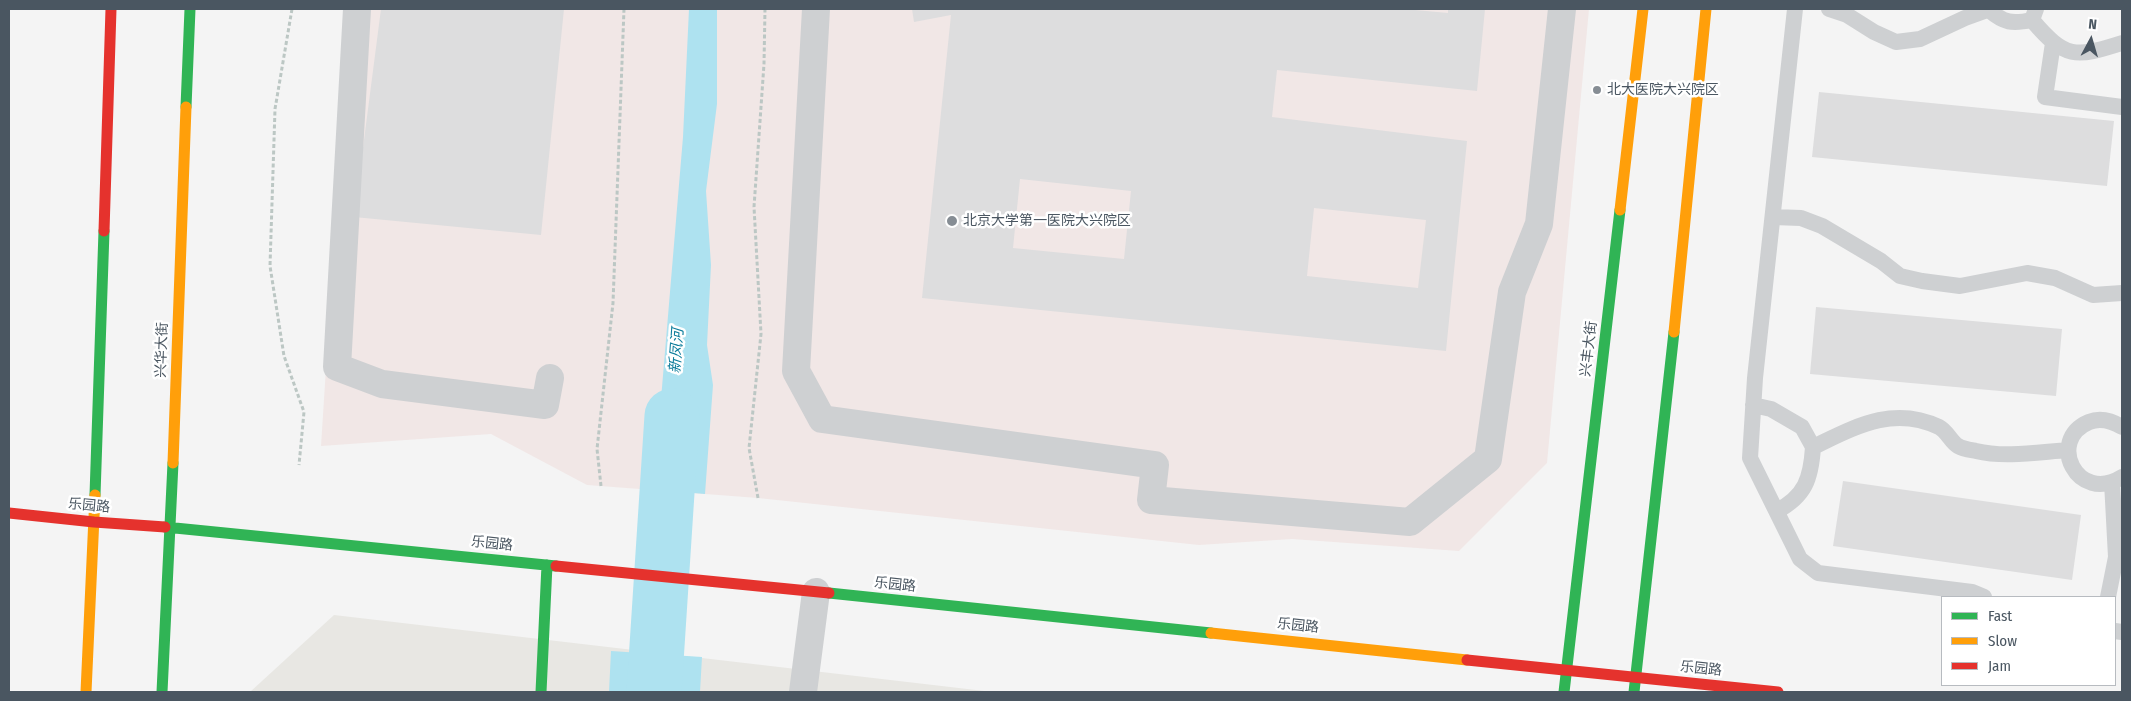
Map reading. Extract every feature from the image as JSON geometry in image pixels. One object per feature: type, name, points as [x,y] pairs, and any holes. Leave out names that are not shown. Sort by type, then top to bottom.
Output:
[{"type":"main road","points":[[86,692],[94,522],[111,9]]},
{"type":"main road","name":"兴华大街","points":[[162,692],[171,527],[190,9]]},
{"type":"main road","name":"兴丰大街","points":[[1564,692],[1643,9]]},
{"type":"main road","points":[[1634,692],[1680,276],[1706,9]]},
{"type":"main road","name":"乐园路","points":[[9,513],[547,564],[1778,692]]},
{"type":"main road","points":[[541,692],[547,564]]},
{"type":"street","points":[[357,9],[337,367],[382,384],[545,406],[550,378]]},
{"type":"street","points":[[816,9],[796,371],[822,419],[1155,465],[1151,500],[1410,522],[1488,459],[1512,292],[1539,224],[1562,9]]},
{"type":"street","points":[[803,692],[816,592]]},
{"type":"lane","points":[[1795,9],[1774,217],[1755,378],[1750,458],[1800,559],[1818,573],[1972,592],[1982,596]]},
{"type":"lane","points":[[1829,9],[1847,15],[1874,32],[1896,42],[1920,39],[1965,18],[1990,9],[2003,21],[2019,23],[2034,15],[2053,43],[2064,50],[2085,54],[2122,43]]},
{"type":"lane","points":[[2053,43],[2045,97],[2122,107]]},
{"type":"lane","points":[[1774,217],[1801,218],[1822,226],[1881,261],[1900,276],[1922,281],[1960,286],[2027,273],[2055,278],[2093,295],[2122,293]]},
{"type":"lane","points":[[1753,405],[1772,409],[1802,427],[1813,448],[1812,469],[1801,494],[1791,503],[1777,511]]},
{"type":"lane","points":[[1813,448],[1854,428],[1894,416],[1923,420],[1942,429],[1958,446],[1978,452],[2008,454],[2068,450]]},
{"type":"lane","points":[[2108,596],[2116,557],[2117,480],[2096,484],[2081,478],[2074,470],[2068,450],[2073,436],[2084,424],[2094,420],[2104,420],[2115,422],[2122,428]]},
{"type":"path","points":[[292,9],[275,109],[270,266],[284,356],[304,412],[298,465]]},
{"type":"path","points":[[601,486],[596,449],[613,303],[624,9]]},
{"type":"path","points":[[758,498],[749,448],[761,334],[754,207],[764,64],[765,9]]},
{"type":"shaded area","name":"北京大学第一医院大兴院区","points":[[349,9],[1589,9],[1547,463],[1459,551],[1292,539],[1199,545],[758,498],[587,485],[491,434],[321,446]]},
{"type":"shaded area","points":[[334,615],[993,692],[250,692]]},
{"type":"water","points":[[689,9],[717,9],[717,104],[706,191],[711,265],[707,345],[713,385],[705,494],[657,490],[661,466],[659,423],[683,137]]},
{"type":"water","points":[[611,651],[702,657],[700,692],[609,692]]},
{"type":"building","points":[[381,9],[564,9],[541,235],[354,217]]},
{"type":"building","points":[[912,9],[1404,9],[1448,13],[1448,9],[1485,9],[1477,91],[1277,70],[1272,117],[1467,141],[1446,351],[922,298],[951,15],[914,22]],"holes":[[[1020,179],[1131,191],[1124,259],[1013,248]],[[1314,208],[1426,220],[1418,288],[1307,276]]]},
{"type":"building","points":[[1819,92],[2114,121],[2107,186],[1812,157]]},
{"type":"building","points":[[1816,307],[2062,329],[2056,396],[1810,374]]},
{"type":"building","points":[[1843,481],[2081,515],[2072,580],[1833,546]]},
{"type":"waterway","name":"新凤河","points":[[654,692],[672,416]]},
{"type":"traffic: fast","points":[[186,107],[190,9]]},
{"type":"traffic: fast","points":[[1564,692],[1620,210]]},
{"type":"traffic: fast","points":[[95,495],[104,231]]},
{"type":"traffic: fast","points":[[1634,692],[1674,332]]},
{"type":"traffic: fast","points":[[162,692],[173,463]]},
{"type":"traffic: fast","points":[[165,527],[556,566]]},
{"type":"traffic: fast","points":[[541,692],[547,565]]},
{"type":"traffic: fast","points":[[829,593],[1211,633]]},
{"type":"traffic: slow","points":[[1620,210],[1643,9]]},
{"type":"traffic: slow","points":[[1674,332],[1706,9]]},
{"type":"traffic: slow","points":[[173,463],[186,107]]},
{"type":"traffic: slow","points":[[86,692],[95,495]]},
{"type":"traffic: slow","points":[[1211,633],[1467,660]]},
{"type":"traffic: jam","points":[[104,231],[111,9]]},
{"type":"traffic: jam","points":[[9,513],[165,527]]},
{"type":"traffic: jam","points":[[556,566],[829,593]]},
{"type":"traffic: jam","points":[[1467,660],[1778,692]]},
{"type":"place","name":"北大医院大兴院区","points":[[1597,90]]},
{"type":"place","name":"北京大学第一医院大兴院区","points":[[952,221]]}]
